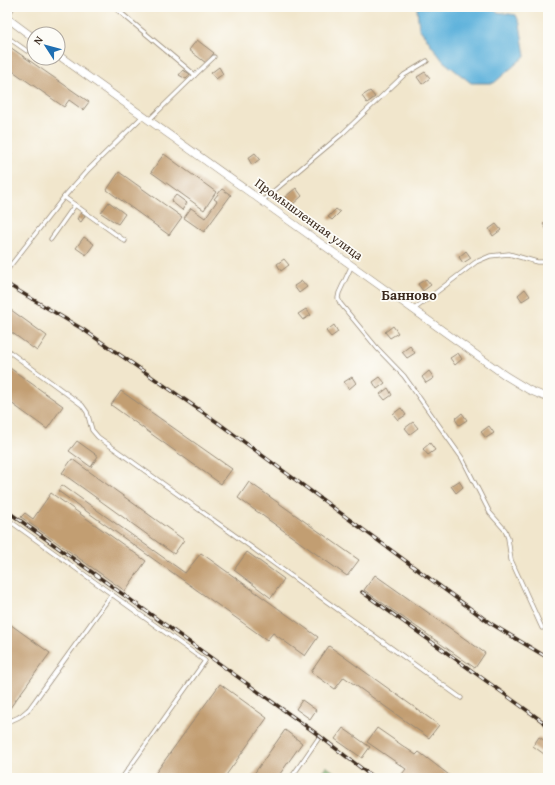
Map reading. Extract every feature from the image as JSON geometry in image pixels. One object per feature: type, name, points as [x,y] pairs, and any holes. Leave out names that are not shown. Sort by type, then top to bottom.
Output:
[{"type":"street","points":[[7,18],[26,32]]},
{"type":"street","name":"Промышленная улица","points":[[66,61],[506,376],[529,390],[548,398]]},
{"type":"lane","points":[[7,18],[13,7]]},
{"type":"lane","points":[[114,7],[196,75]]},
{"type":"lane","points":[[7,37],[26,50]]},
{"type":"lane","points":[[7,270],[64,197],[87,171],[196,75],[214,57]]},
{"type":"lane","points":[[262,201],[342,134],[404,75],[427,61]]},
{"type":"lane","points":[[64,197],[125,241]]},
{"type":"lane","points":[[51,239],[75,205]]},
{"type":"lane","points":[[413,310],[476,262],[490,256],[509,254],[538,262],[548,262]]},
{"type":"lane","points":[[352,265],[338,293],[340,303],[377,348],[404,376],[462,458],[490,513],[505,530],[508,538],[511,560],[542,628]]},
{"type":"lane","points":[[7,350],[82,405],[87,412],[92,430],[98,437],[461,698]]},
{"type":"lane","points":[[7,519],[205,661],[122,778]]},
{"type":"lane","points":[[7,721],[20,717],[29,708],[112,594]]},
{"type":"lane","points":[[291,778],[318,740]]},
{"type":"green space","points":[[326,766],[342,778],[317,778]]},
{"type":"water","points":[[418,7],[491,7],[497,12],[516,15],[520,24],[525,56],[494,83],[471,83],[443,61],[419,28]]},
{"type":"building","points":[[197,40],[214,53],[206,63],[189,50]]},
{"type":"building","points":[[7,45],[26,58],[26,66],[37,66],[89,102],[83,110],[69,100],[64,107],[7,67]]},
{"type":"building","points":[[219,67],[223,74],[216,79],[211,73]]},
{"type":"building","points":[[183,70],[190,74],[186,79],[179,75]]},
{"type":"building","points":[[425,72],[430,78],[422,84],[417,77]]},
{"type":"building","points":[[370,91],[375,97],[367,103],[362,96]]},
{"type":"building","points":[[7,149],[12,153],[7,161]]},
{"type":"building","points":[[255,153],[260,159],[252,165],[248,158]]},
{"type":"building","points":[[164,154],[216,192],[204,210],[151,172]]},
{"type":"building","points":[[119,172],[182,217],[169,235],[107,190]]},
{"type":"building","points":[[296,188],[302,196],[292,205],[285,197]]},
{"type":"building","points":[[222,189],[231,195],[204,232],[184,218],[191,208],[205,218],[217,201],[214,199]]},
{"type":"building","points":[[176,195],[187,203],[182,210],[171,201]]},
{"type":"building","points":[[109,202],[125,214],[118,224],[101,213]]},
{"type":"building","points":[[336,209],[340,212],[332,220],[328,217]]},
{"type":"building","points":[[81,213],[85,216],[81,222],[77,219]]},
{"type":"building","points":[[548,221],[548,232],[543,224]]},
{"type":"building","points":[[496,224],[501,230],[493,236],[489,229]]},
{"type":"building","points":[[84,237],[94,244],[86,255],[76,248]]},
{"type":"building","points":[[466,251],[471,258],[463,263],[459,257]]},
{"type":"building","points":[[284,259],[289,265],[281,271],[277,264]]},
{"type":"building","points":[[426,279],[431,285],[423,291],[418,284]]},
{"type":"building","points":[[302,281],[307,287],[299,293],[294,286]]},
{"type":"building","points":[[525,289],[530,296],[522,301],[518,295]]},
{"type":"building","points":[[7,307],[47,336],[37,351],[7,329]]},
{"type":"building","points":[[306,309],[311,315],[303,320],[298,314]]},
{"type":"building","points":[[334,325],[338,332],[331,337],[326,331]]},
{"type":"building","points":[[393,326],[398,333],[390,338],[385,332]]},
{"type":"building","points":[[410,346],[415,353],[407,358],[402,352]]},
{"type":"building","points":[[458,353],[462,359],[455,365],[450,358]]},
{"type":"building","points":[[7,366],[63,406],[47,429],[7,400]]},
{"type":"building","points":[[429,371],[434,378],[426,383],[422,377]]},
{"type":"building","points":[[352,377],[356,383],[349,389],[344,382]]},
{"type":"building","points":[[380,377],[385,383],[377,389],[373,382]]},
{"type":"building","points":[[388,388],[392,395],[385,400],[380,394]]},
{"type":"building","points":[[121,391],[232,469],[221,484],[111,405]]},
{"type":"building","points":[[401,408],[406,415],[398,420],[393,414]]},
{"type":"building","points":[[462,413],[467,420],[459,425],[455,419]]},
{"type":"building","points":[[413,422],[418,428],[410,434],[405,428]]},
{"type":"building","points":[[489,426],[494,433],[486,438],[481,432]]},
{"type":"building","points":[[77,441],[98,456],[91,467],[69,451]]},
{"type":"building","points":[[430,443],[435,450],[428,455],[423,449]]},
{"type":"building","points":[[72,459],[184,540],[174,554],[62,473]]},
{"type":"building","points":[[459,481],[463,487],[456,493],[451,486]]},
{"type":"building","points":[[249,482],[359,560],[347,576],[238,498]]},
{"type":"building","points":[[62,485],[185,573],[201,553],[318,637],[305,656],[273,633],[267,640],[58,491]]},
{"type":"building","points":[[51,493],[146,561],[125,591],[21,517],[25,513],[33,519]]},
{"type":"building","points":[[247,552],[284,579],[271,598],[234,570]]},
{"type":"building","points":[[375,575],[485,653],[475,668],[364,590]]},
{"type":"building","points":[[7,622],[50,653],[7,712]]},
{"type":"building","points":[[329,646],[439,725],[429,738],[344,677],[335,689],[311,672]]},
{"type":"building","points":[[220,684],[267,718],[224,778],[152,778]]},
{"type":"building","points":[[302,700],[316,710],[310,719],[296,709]]},
{"type":"building","points":[[343,728],[370,747],[362,758],[335,739]]},
{"type":"building","points":[[377,728],[416,755],[419,752],[453,778],[399,778],[406,769],[367,742]]},
{"type":"building","points":[[285,730],[302,743],[277,778],[251,778]]},
{"type":"building","points":[[539,737],[548,743],[548,757],[533,746]]},
{"type":"railway","points":[[7,284],[84,330],[217,422],[490,623],[548,658]]},
{"type":"railway","points":[[7,511],[317,734],[374,778]]},
{"type":"railway","points":[[362,592],[542,721],[548,728]]},
{"type":"district","name":"Банново","points":[[409,295]]}]
